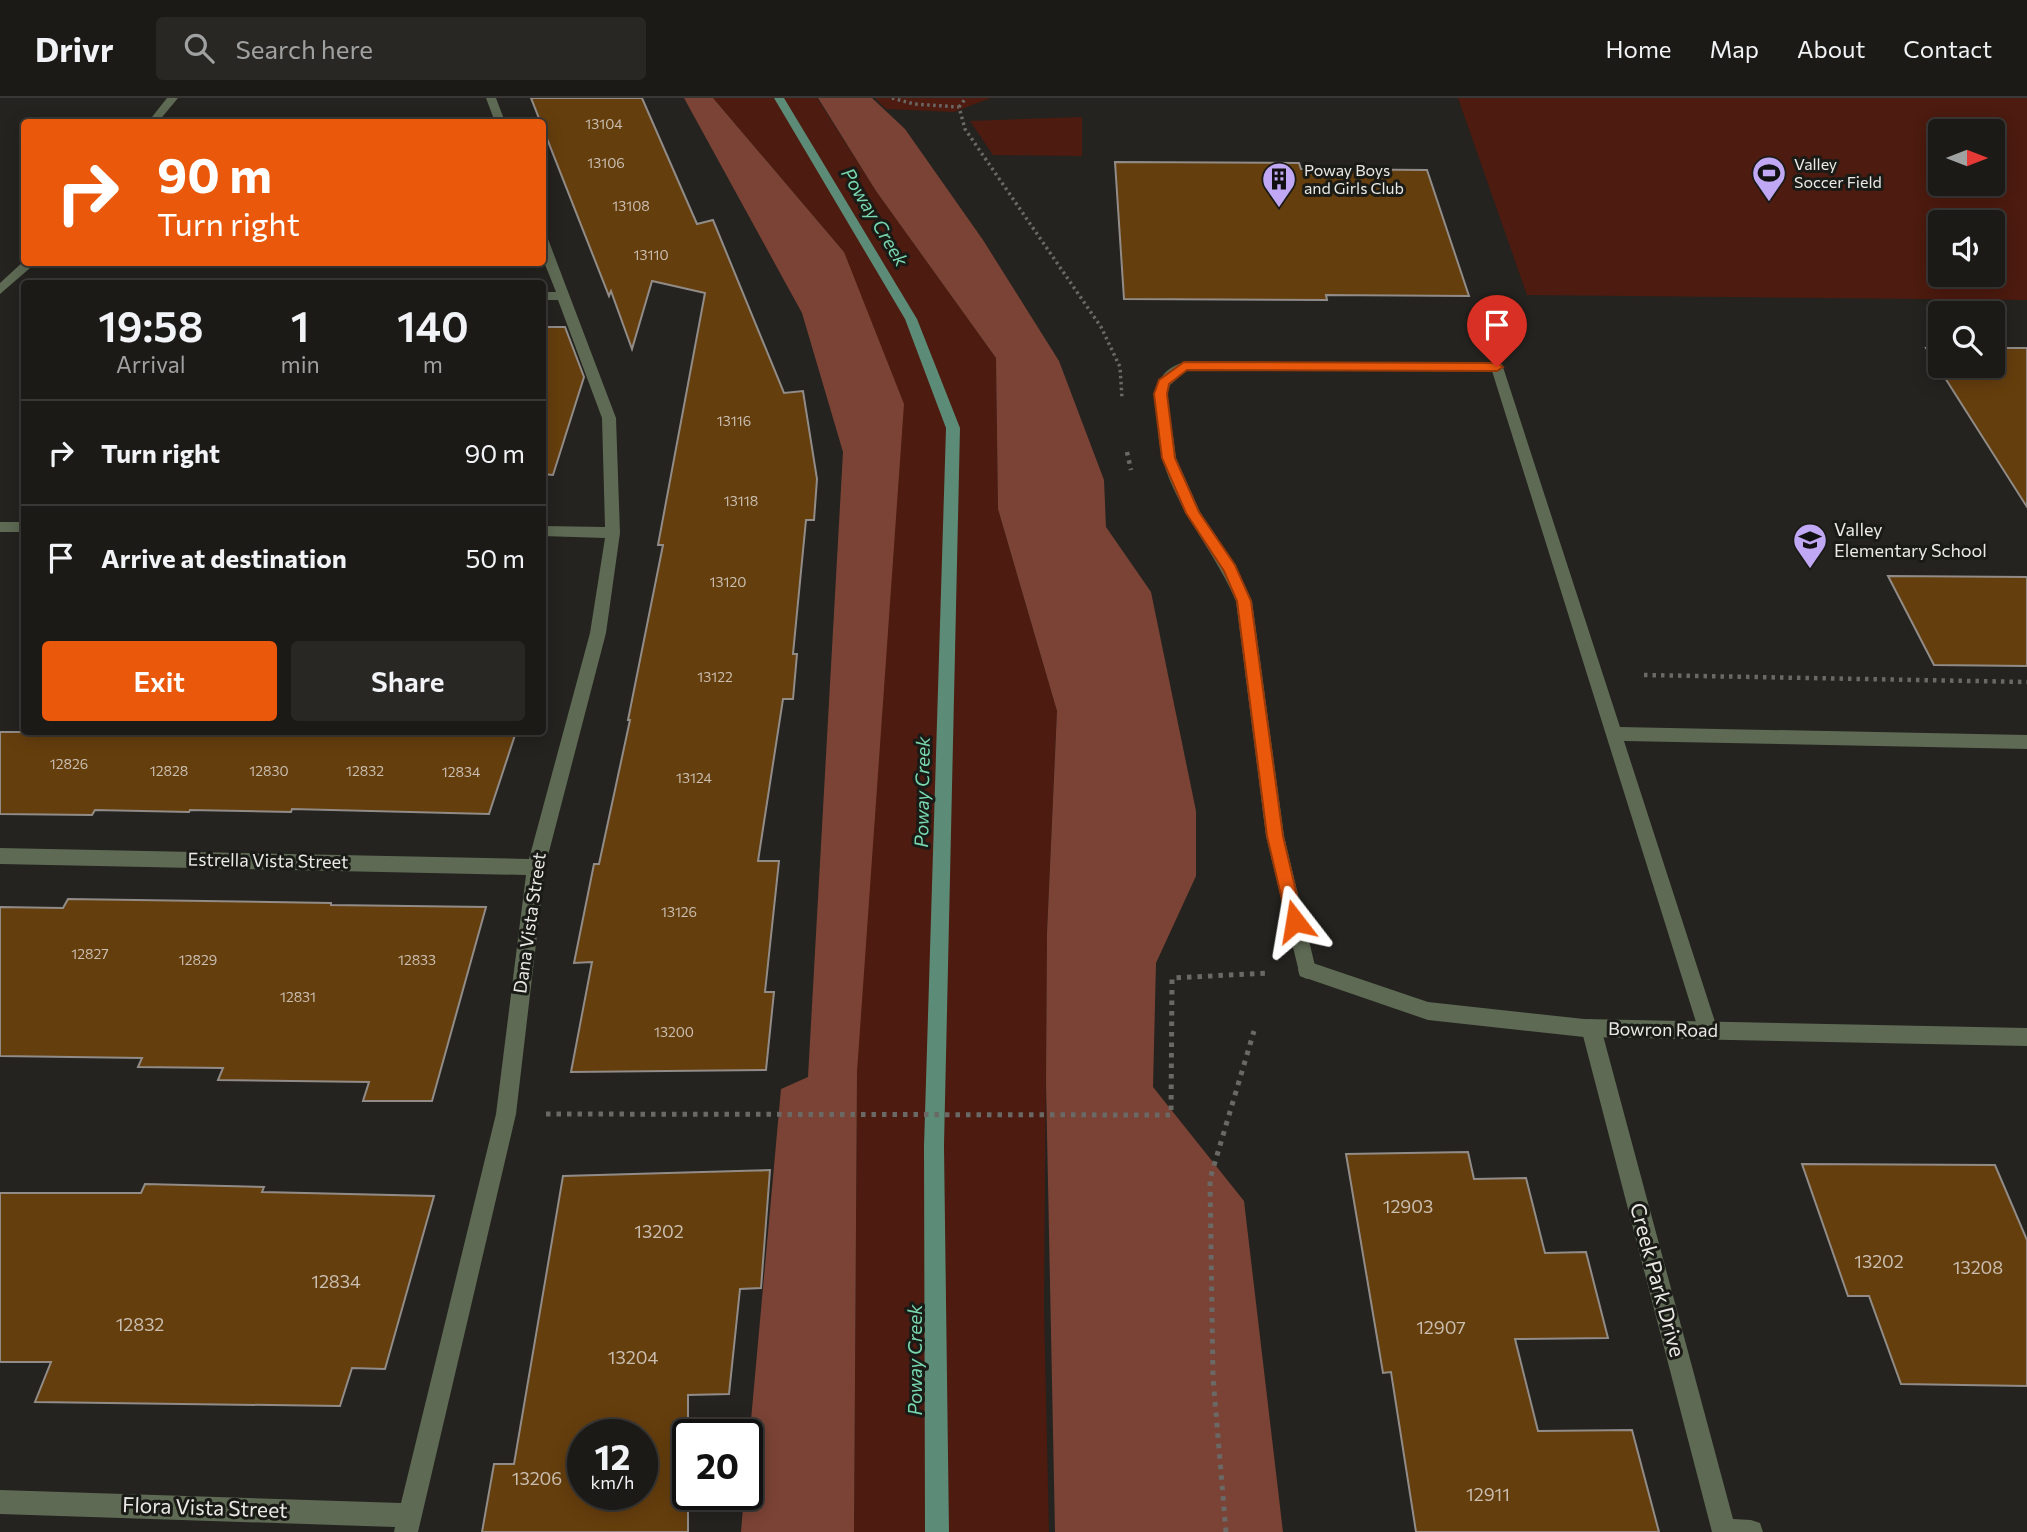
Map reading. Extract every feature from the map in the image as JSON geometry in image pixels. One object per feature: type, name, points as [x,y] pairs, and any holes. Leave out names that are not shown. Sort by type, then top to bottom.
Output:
[{"type":"street","points":[[156,119],[173,98]]},
{"type":"street","points":[[491,98],[499,119]]},
{"type":"street","name":"Dana Vista Street","points":[[408,1524],[506,1114],[536,867],[598,634],[613,533],[609,418],[546,249]]},
{"type":"street","points":[[4,287],[27,266]]},
{"type":"street","points":[[546,296],[564,296]]},
{"type":"street","points":[[1307,970],[1275,836],[1244,601],[1230,569],[1193,513],[1168,458],[1160,394],[1164,383],[1173,372],[1184,366],[1497,367],[1709,1031]]},
{"type":"street","points":[[0,527],[21,527]]},
{"type":"street","points":[[546,531],[613,533]]},
{"type":"street","points":[[1613,734],[2027,743]]},
{"type":"street","name":"Estrella Vista Street","points":[[0,856],[536,867]]},
{"type":"street","name":"Bowron Road","points":[[1307,970],[1428,1011],[1591,1028],[2027,1037]]},
{"type":"street","name":"Creek Park Drive","points":[[1591,1028],[1724,1532]]},
{"type":"street","name":"Flora Vista Street","points":[[0,1502],[408,1524]]},
{"type":"street","points":[[1724,1532],[1751,1532]]},
{"type":"path","points":[[892,98],[914,104],[959,107]]},
{"type":"path","points":[[959,107],[966,98]]},
{"type":"path","points":[[959,107],[965,129],[1101,327],[1119,367],[1123,408]]},
{"type":"path","points":[[1126,449],[1127,462],[1133,474]]},
{"type":"path","points":[[1644,675],[2027,682]]},
{"type":"path","points":[[506,1114],[1171,1115],[1172,978],[1208,978],[1307,970]]},
{"type":"path","points":[[1226,1532],[1213,1378],[1210,1179],[1254,1031]]},
{"type":"shaded area","points":[[684,98],[713,98],[844,252],[904,404],[857,1072],[854,1532],[741,1532],[743,1510],[763,1510],[763,1419],[751,1419],[781,1089],[808,1077],[843,452],[802,313]]},
{"type":"shaded area","points":[[713,98],[817,98],[876,191],[996,358],[998,509],[1057,711],[1047,933],[1044,1307],[1049,1532],[854,1532],[857,1072],[844,252]]},
{"type":"shaded area","points":[[818,98],[872,98],[905,129],[983,240],[1059,361],[1104,480],[1106,527],[1151,592],[1196,811],[1196,876],[1156,963],[1153,1087],[1244,1201],[1283,1532],[1055,1532],[1046,1083],[1047,933],[1057,711],[998,509],[996,358],[876,191]]},
{"type":"shaded area","points":[[875,98],[991,98],[954,112],[886,109]]},
{"type":"shaded area","name":"Valley Soccer Field","points":[[1458,98],[2027,98],[2027,300],[1527,295]]},
{"type":"shaded area","points":[[1082,117],[1082,156],[993,155],[970,121]]},
{"type":"building","points":[[531,98],[642,98],[697,224],[713,220],[784,393],[803,391],[817,479],[814,520],[806,520],[793,654],[797,654],[793,699],[783,699],[758,861],[779,861],[765,992],[774,992],[766,1070],[571,1072],[592,962],[574,963],[594,864],[599,864],[630,720],[663,545],[658,545],[705,293],[652,281],[632,349],[611,291],[609,296],[546,136],[546,119],[539,119]]},
{"type":"building","name":"Poway Boys and Girls Club","points":[[1115,162],[1299,163],[1301,169],[1427,170],[1469,296],[1326,295],[1327,300],[1124,299]]},
{"type":"building","points":[[546,327],[565,327],[584,377],[553,475],[546,474]]},
{"type":"building","points":[[2005,348],[2027,348],[2027,507],[1945,378],[2005,378]]},
{"type":"building","points":[[1888,576],[2027,577],[2027,666],[1934,665]]},
{"type":"building","points":[[0,732],[21,732],[21,735],[515,735],[489,814],[292,809],[291,812],[95,810],[92,815],[0,814]]},
{"type":"building","points":[[68,899],[486,907],[432,1101],[363,1101],[369,1082],[218,1080],[223,1068],[138,1067],[142,1058],[0,1056],[0,907],[63,908]]},
{"type":"building","points":[[1468,1152],[1474,1179],[1526,1178],[1545,1253],[1586,1252],[1608,1338],[1515,1339],[1538,1431],[1632,1430],[1659,1532],[1416,1532],[1391,1372],[1383,1373],[1346,1154]]},
{"type":"building","points":[[1802,1164],[1995,1165],[2027,1240],[2027,1386],[1901,1384],[1869,1296],[1848,1296]]},
{"type":"building","points":[[770,1170],[761,1288],[740,1289],[729,1394],[688,1395],[688,1419],[672,1419],[672,1510],[688,1510],[688,1532],[482,1532],[494,1464],[514,1464],[563,1176]]},
{"type":"building","points":[[145,1184],[264,1187],[262,1192],[434,1196],[385,1369],[352,1368],[340,1406],[35,1402],[51,1362],[0,1362],[0,1193],[141,1193]]},
{"type":"waterway","name":"Poway Creek","points":[[779,98],[911,319],[953,428],[934,1146],[937,1532]]},
{"type":"place","name":"Valley Soccer Field","points":[[1769,203]]},
{"type":"place","name":"Poway Boys and Girls Club","points":[[1279,209]]},
{"type":"place","name":"Valley Elementary School","points":[[1810,570]]},
{"type":"route","points":[[1295,921],[1275,836],[1244,601],[1230,569],[1193,513],[1168,458],[1160,394],[1164,383],[1173,372],[1184,366],[1497,367]]}]
